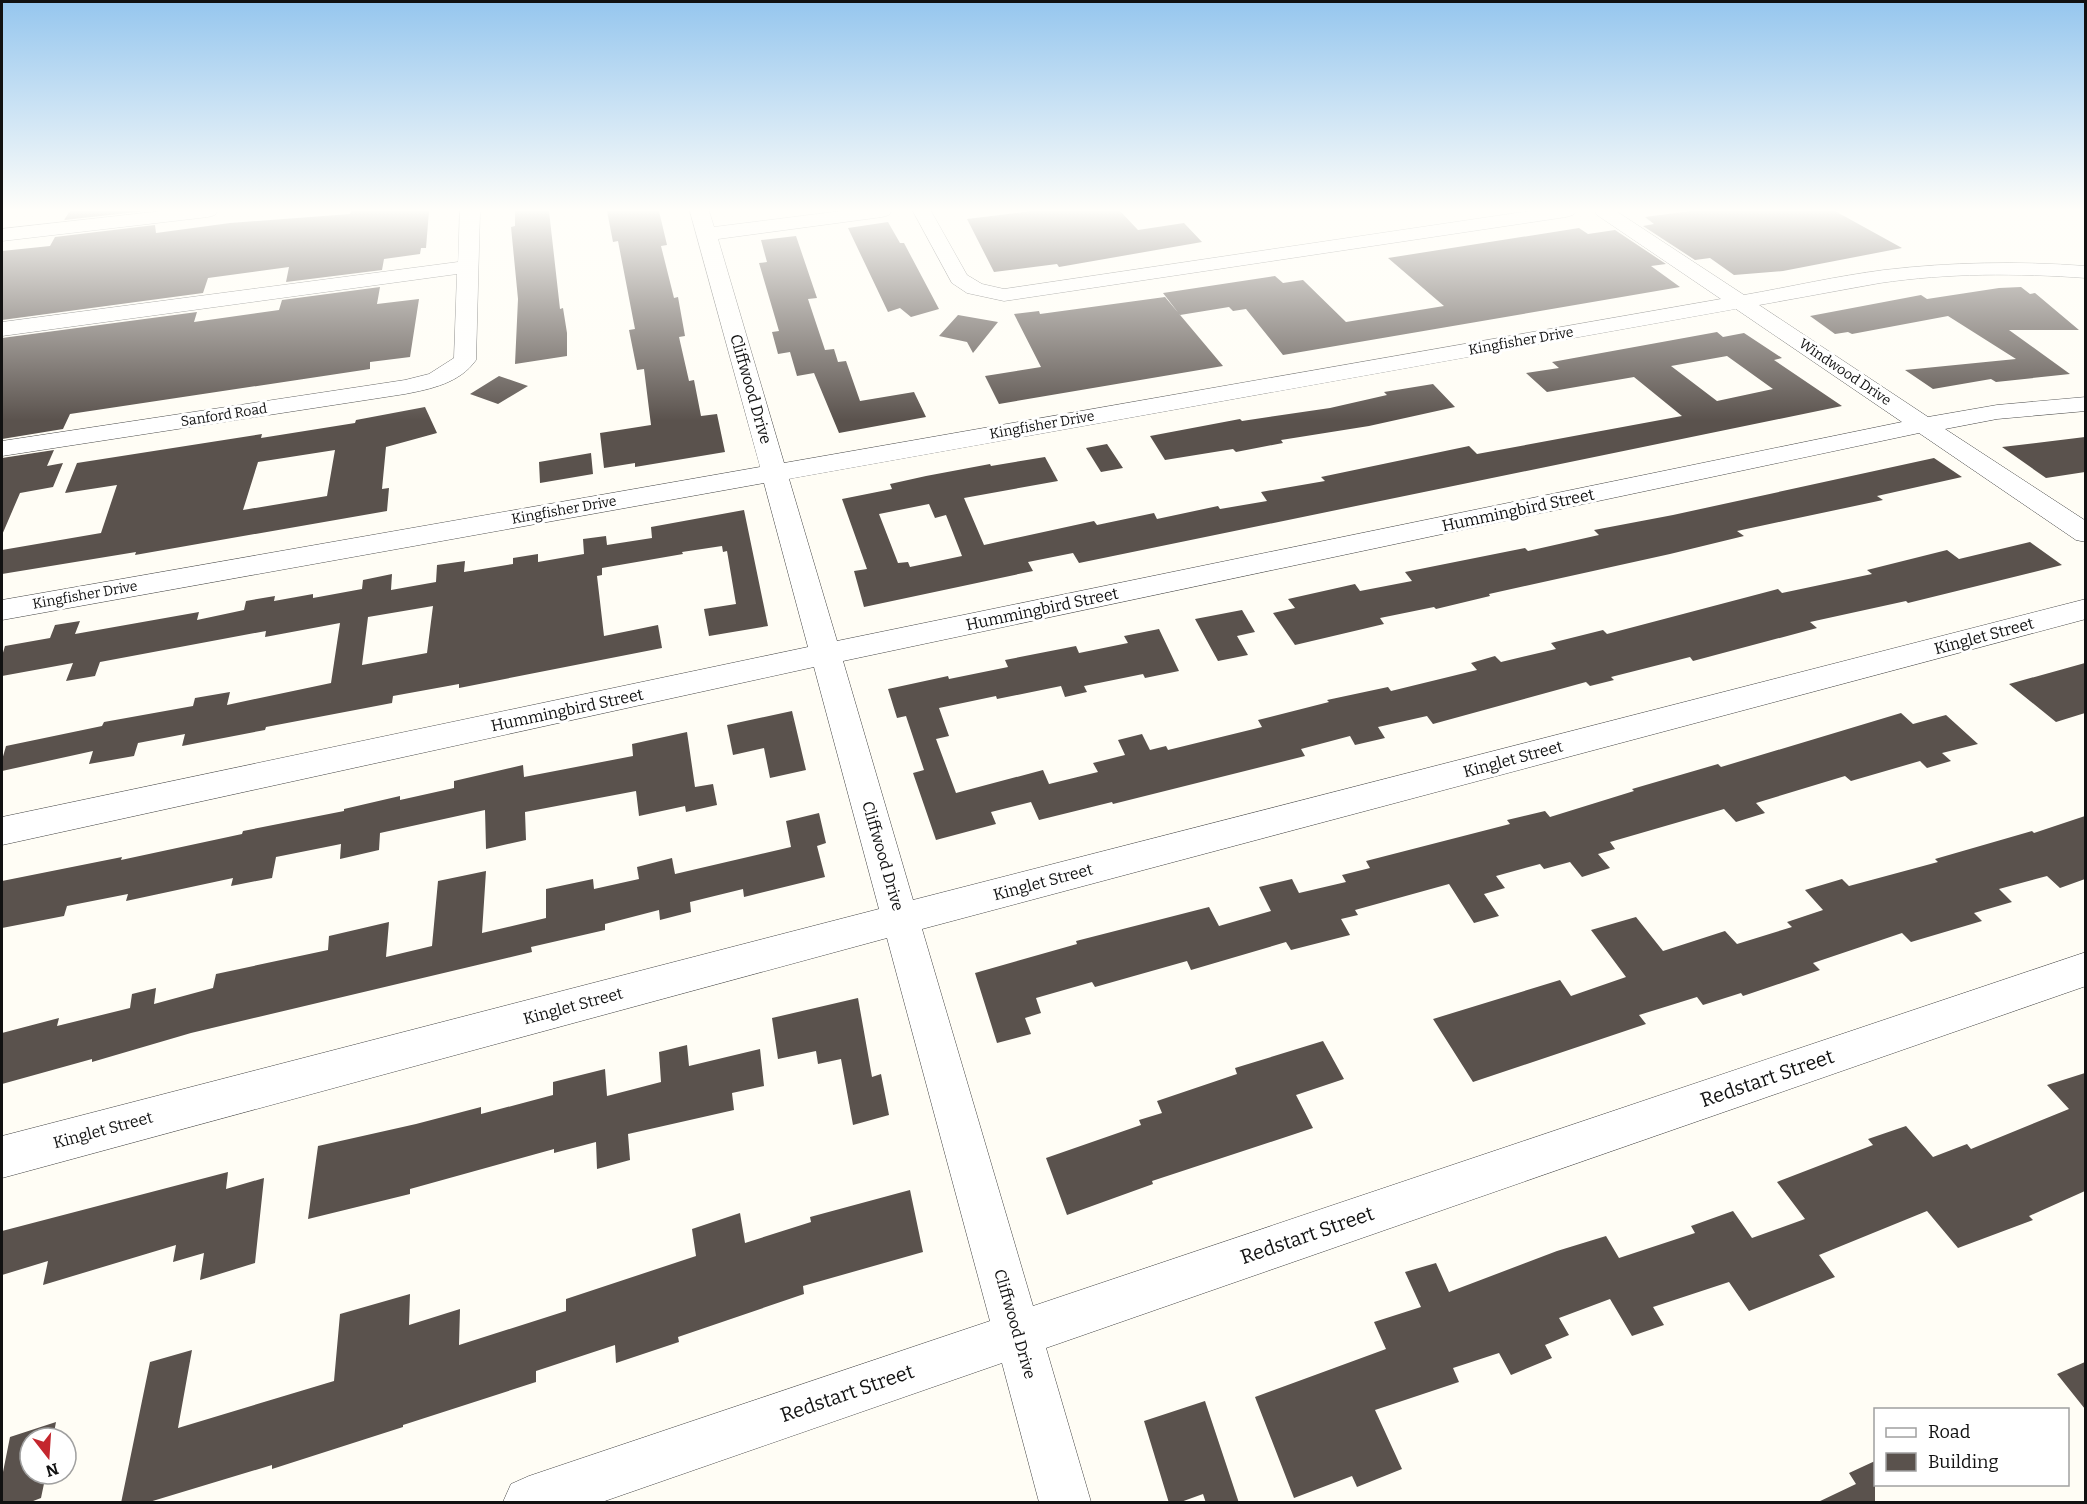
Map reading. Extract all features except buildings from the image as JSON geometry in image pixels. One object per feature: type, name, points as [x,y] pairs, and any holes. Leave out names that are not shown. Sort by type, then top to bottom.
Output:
[{"type":"street","points":[[2,329],[361,281]]},
{"type":"street","name":"Sanford Road","points":[[2,449],[415,386],[446,376],[465,360],[467,281]]},
{"type":"street","name":"Cliffwood Drive","points":[[721,281],[1065,1503]]},
{"type":"street","points":[[961,281],[967,286],[996,294],[1027,293],[1105,281]]},
{"type":"street","name":"Windwood Drive","points":[[1710,281],[2085,534]]},
{"type":"street","name":"Kingfisher Drive","points":[[2,610],[1858,281]]},
{"type":"street","name":"Hummingbird Street","points":[[2,831],[826,655],[1924,425],[1997,412],[2085,404]]},
{"type":"street","name":"Kinglet Street","points":[[2,1157],[2085,609]]},
{"type":"street","name":"Redstart Street","points":[[529,1503],[2085,969]]}]
